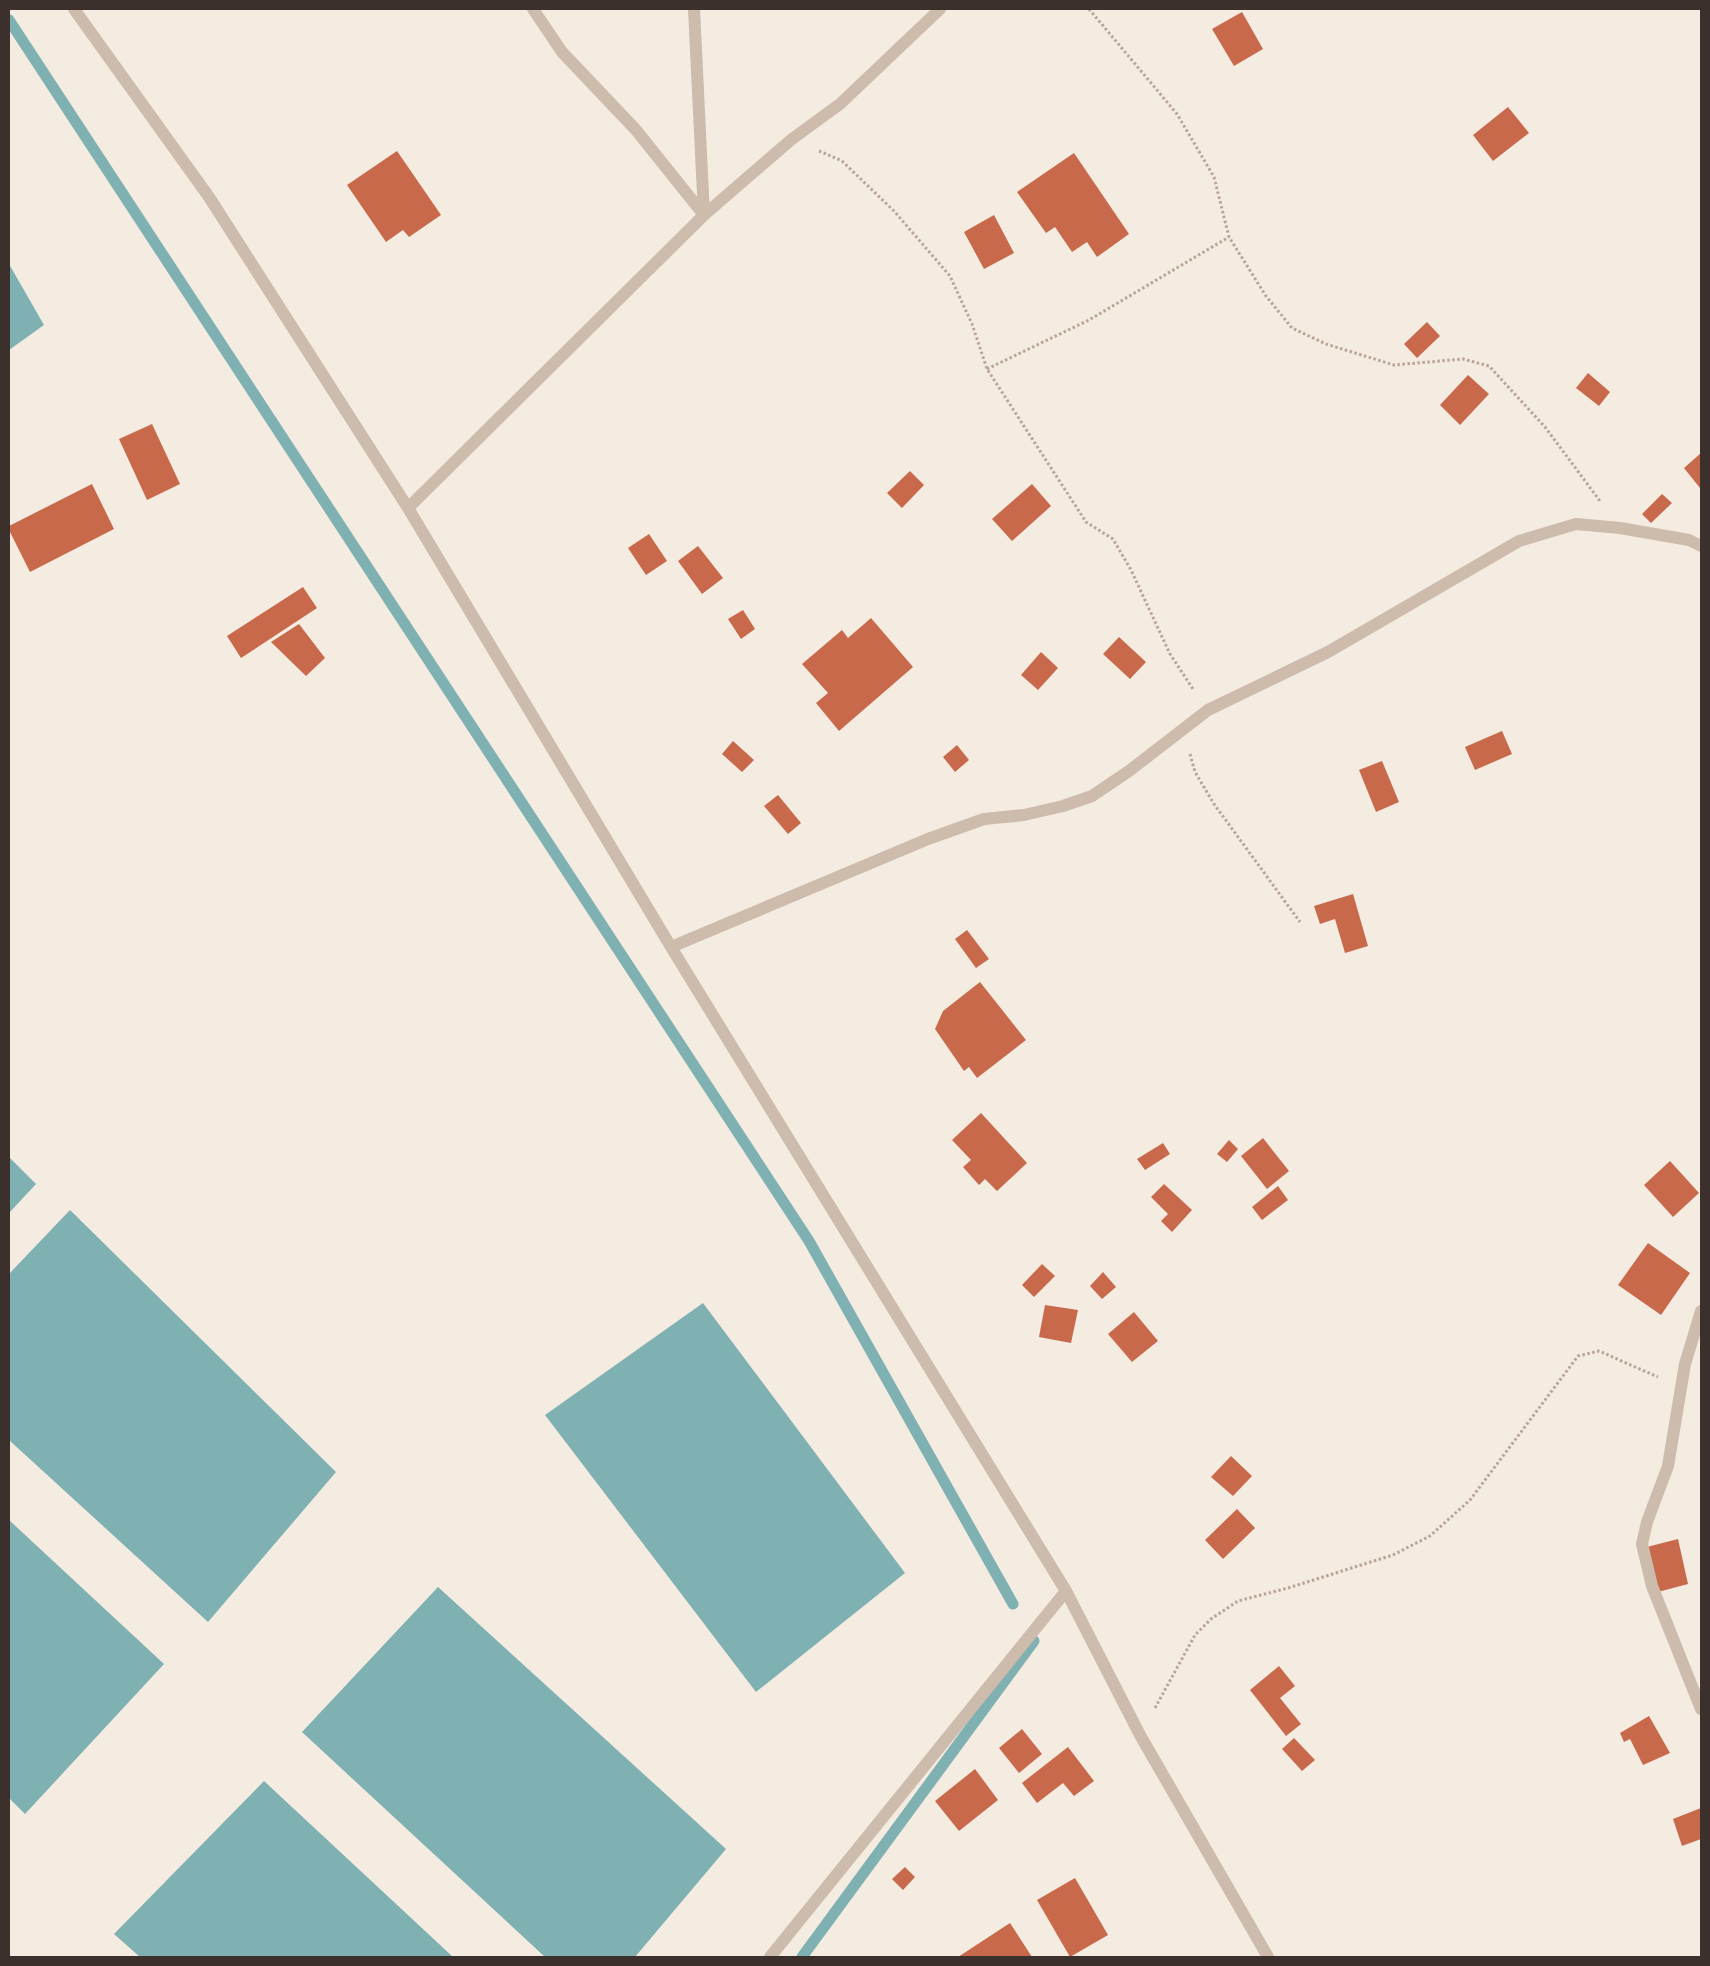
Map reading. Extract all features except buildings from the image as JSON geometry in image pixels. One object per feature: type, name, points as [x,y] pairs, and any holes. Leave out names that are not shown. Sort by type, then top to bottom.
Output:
[{"type":"street","points":[[74,9],[209,197],[408,508],[671,947],[1066,1591],[1140,1735],[1268,1957]]},
{"type":"street","points":[[533,9],[562,52],[636,130],[704,215]]},
{"type":"street","points":[[694,9],[704,215]]},
{"type":"street","points":[[408,508],[704,215],[792,139],[840,104],[940,9]]},
{"type":"street","points":[[671,947],[919,843],[984,819],[1024,815],[1063,806],[1092,796],[1129,771],[1208,710],[1328,652],[1519,541],[1576,524],[1620,528],[1689,540],[1701,546]]},
{"type":"street","points":[[1701,1311],[1685,1364],[1668,1466],[1647,1522],[1642,1544],[1652,1586],[1701,1709]]},
{"type":"street","points":[[770,1957],[1066,1591]]},
{"type":"path","points":[[1089,9],[1177,114],[1214,177],[1229,237],[1266,296],[1292,328],[1326,344],[1394,365],[1463,360],[1489,366],[1545,427],[1620,528]]},
{"type":"path","points":[[792,139],[842,161],[894,211],[950,276],[972,324],[987,369],[1086,522],[1113,539],[1131,570],[1170,654],[1208,710]]},
{"type":"path","points":[[987,369],[1089,320],[1229,237]]},
{"type":"path","points":[[1186,727],[1189,750],[1195,772],[1214,804],[1300,922]]},
{"type":"path","points":[[1140,1735],[1195,1635],[1210,1619],[1238,1601],[1288,1588],[1393,1555],[1430,1536],[1470,1500],[1578,1356],[1599,1350],[1681,1388]]},
{"type":"water","points":[[9,264],[44,325],[9,350]]},
{"type":"water","points":[[9,1157],[36,1184],[9,1213]]},
{"type":"water","points":[[70,1210],[336,1472],[208,1622],[9,1440],[9,1274]]},
{"type":"water","points":[[703,1303],[905,1573],[756,1692],[545,1415]]},
{"type":"water","points":[[9,1520],[164,1664],[25,1814],[9,1798]]},
{"type":"water","points":[[438,1587],[726,1849],[635,1957],[545,1957],[302,1732]]},
{"type":"water","points":[[264,1781],[453,1957],[140,1957],[114,1934]]},
{"type":"waterway","points":[[9,20],[809,1241],[1013,1604]]},
{"type":"waterway","points":[[802,1957],[1034,1641]]}]
